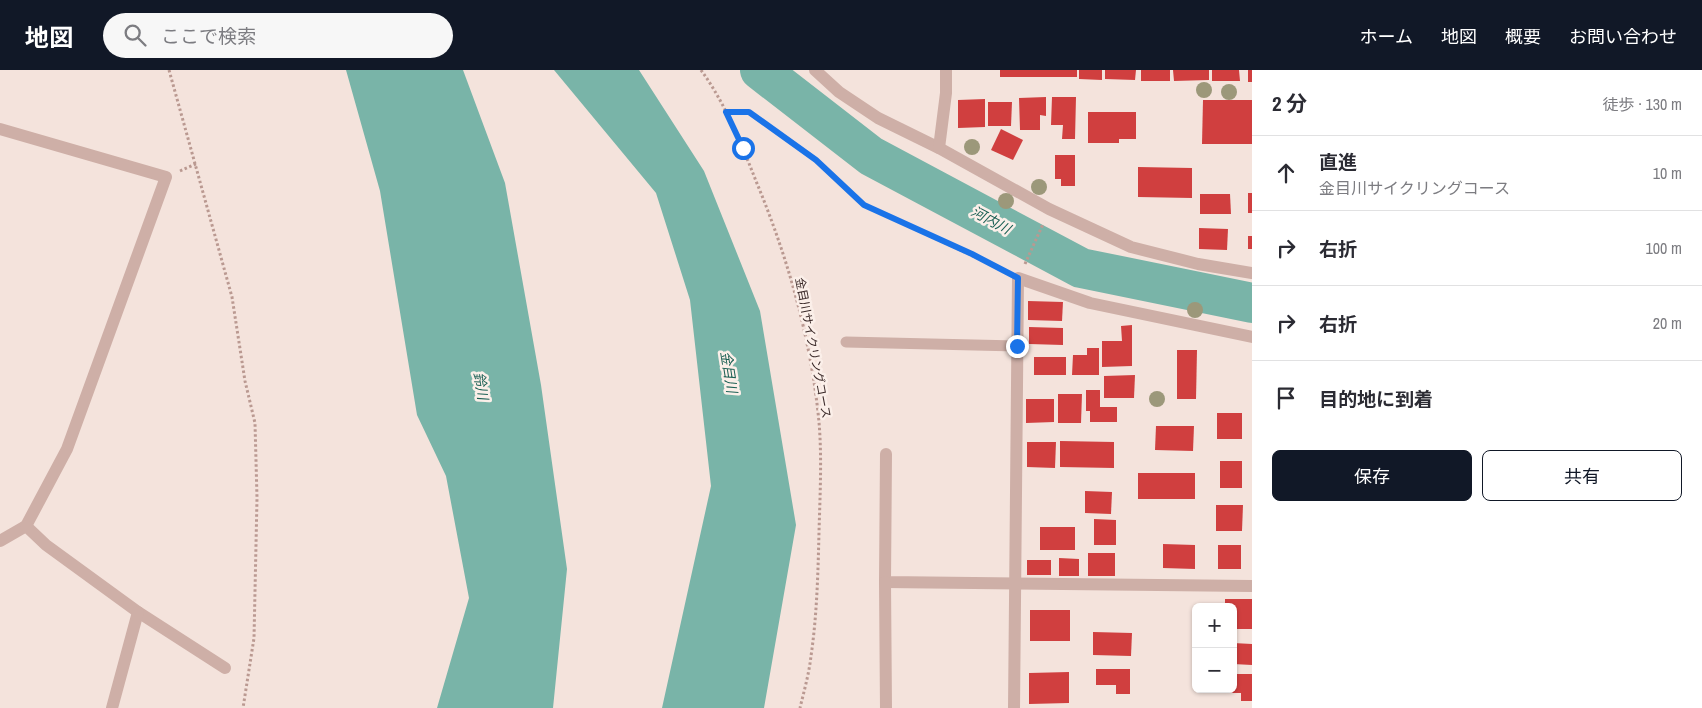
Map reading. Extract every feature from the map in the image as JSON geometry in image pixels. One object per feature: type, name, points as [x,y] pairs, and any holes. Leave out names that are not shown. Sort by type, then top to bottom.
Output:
[{"type":"street","points":[[816,70],[840,92],[878,118],[939,148],[1049,210],[1131,247],[1198,264],[1252,273]]},
{"type":"street","points":[[939,148],[946,93],[946,70]]},
{"type":"street","points":[[0,129],[166,177],[67,449],[26,526],[0,540]]},
{"type":"street","points":[[1014,708],[1018,278],[1090,303],[1252,337]]},
{"type":"street","points":[[886,454],[886,708]]},
{"type":"street","points":[[26,526],[46,545],[138,612],[225,668]]},
{"type":"street","points":[[885,582],[1015,585],[1252,586]]},
{"type":"street","points":[[112,708],[138,612]]},
{"type":"lane","points":[[846,342],[1017,346]]},
{"type":"path","points":[[169,70],[232,297],[245,381],[254,423],[258,498],[254,638],[243,708]]},
{"type":"path","name":"金目川サイクリングコース","points":[[700,70],[714,88],[726,112],[774,225],[799,306],[818,422],[820,467],[818,555],[811,657],[800,708]]},
{"type":"path","points":[[726,112],[749,112],[816,160],[864,205],[972,254],[1018,278],[1049,210]]},
{"type":"water","name":"鈴川","points":[[346,70],[463,70],[505,183],[541,385],[567,569],[553,708],[437,708],[469,598],[446,476],[417,415],[380,191]]},
{"type":"water","name":"金目川","points":[[554,70],[639,70],[704,171],[760,311],[796,525],[764,708],[662,708],[711,486],[690,300],[656,193]]},
{"type":"building","points":[[1000,70],[1077,70],[1077,77],[1000,77]]},
{"type":"building","points":[[1079,70],[1102,70],[1102,80],[1079,79]]},
{"type":"building","points":[[1105,70],[1136,70],[1135,80],[1105,79]]},
{"type":"building","points":[[1141,70],[1170,70],[1170,81],[1141,81]]},
{"type":"building","points":[[1173,70],[1209,70],[1209,80],[1174,81]]},
{"type":"building","points":[[1212,70],[1239,70],[1240,81],[1212,81]]},
{"type":"building","points":[[1248,70],[1252,70],[1252,82],[1248,82]]},
{"type":"building","points":[[1046,97],[1046,116],[1040,115],[1040,130],[1020,130],[1019,98]]},
{"type":"building","points":[[1052,97],[1076,97],[1075,139],[1062,139],[1063,125],[1051,125]]},
{"type":"building","points":[[985,99],[985,127],[958,128],[958,100]]},
{"type":"building","points":[[1203,100],[1252,100],[1252,144],[1202,144]]},
{"type":"building","points":[[988,102],[1012,102],[1011,126],[988,126]]},
{"type":"building","points":[[1088,112],[1136,112],[1136,139],[1119,139],[1119,143],[1088,143]]},
{"type":"building","points":[[1001,129],[1023,140],[1013,160],[991,150]]},
{"type":"building","points":[[1055,155],[1075,155],[1075,186],[1061,186],[1061,179],[1055,179]]},
{"type":"building","points":[[1138,167],[1192,168],[1192,198],[1138,197]]},
{"type":"building","points":[[1248,193],[1252,193],[1252,213],[1248,213]]},
{"type":"building","points":[[1200,194],[1230,194],[1231,214],[1200,214]]},
{"type":"building","points":[[1199,228],[1228,229],[1227,250],[1199,249]]},
{"type":"building","points":[[1248,236],[1252,236],[1252,249],[1248,249]]},
{"type":"building","points":[[1028,301],[1063,302],[1062,321],[1028,320]]},
{"type":"building","points":[[1132,325],[1132,366],[1102,367],[1102,341],[1122,341],[1121,326]]},
{"type":"building","points":[[1029,327],[1063,328],[1063,345],[1029,344]]},
{"type":"building","points":[[1087,348],[1099,348],[1099,375],[1072,375],[1073,355],[1087,355]]},
{"type":"building","points":[[1177,350],[1197,350],[1196,399],[1177,399]]},
{"type":"building","points":[[1034,357],[1066,357],[1066,375],[1034,375]]},
{"type":"building","points":[[1135,375],[1134,398],[1104,398],[1104,376]]},
{"type":"building","points":[[1086,390],[1100,390],[1100,407],[1117,407],[1117,422],[1090,422],[1090,411],[1086,411]]},
{"type":"building","points":[[1058,394],[1082,394],[1081,423],[1058,423]]},
{"type":"building","points":[[1026,399],[1054,399],[1054,422],[1026,423]]},
{"type":"building","points":[[1217,413],[1242,413],[1242,439],[1217,439]]},
{"type":"building","points":[[1156,426],[1194,426],[1193,451],[1155,450]]},
{"type":"building","points":[[1060,441],[1114,442],[1114,468],[1060,467]]},
{"type":"building","points":[[1027,442],[1056,442],[1055,468],[1027,467]]},
{"type":"building","points":[[1220,461],[1242,461],[1242,488],[1220,488]]},
{"type":"building","points":[[1138,473],[1195,473],[1195,499],[1138,499]]},
{"type":"building","points":[[1085,491],[1112,492],[1111,514],[1085,513]]},
{"type":"building","points":[[1216,505],[1243,505],[1242,531],[1216,531]]},
{"type":"building","points":[[1094,519],[1116,520],[1116,545],[1094,545]]},
{"type":"building","points":[[1040,527],[1075,527],[1075,550],[1040,550]]},
{"type":"building","points":[[1163,544],[1195,545],[1195,569],[1163,568]]},
{"type":"building","points":[[1218,545],[1241,545],[1241,569],[1218,569]]},
{"type":"building","points":[[1088,553],[1115,553],[1115,576],[1088,576]]},
{"type":"building","points":[[1059,558],[1079,559],[1079,576],[1059,576]]},
{"type":"building","points":[[1027,560],[1051,560],[1051,575],[1027,575]]},
{"type":"building","points":[[1225,599],[1252,599],[1252,629],[1237,629],[1237,603],[1225,603]]},
{"type":"building","points":[[1030,610],[1070,610],[1070,641],[1030,641]]},
{"type":"building","points":[[1093,632],[1132,633],[1131,656],[1093,655]]},
{"type":"building","points":[[1237,643],[1252,644],[1252,665],[1237,664]]},
{"type":"building","points":[[1096,669],[1130,669],[1130,694],[1116,694],[1116,685],[1096,685]]},
{"type":"building","points":[[1069,672],[1069,703],[1029,704],[1029,673]]},
{"type":"building","points":[[1237,674],[1252,674],[1252,701],[1241,701],[1241,693],[1237,693]]},
{"type":"waterway","name":"河内川","points":[[760,70],[871,156],[1081,268],[1252,303]]},
{"type":"route","points":[[743,148],[726,112],[749,112],[816,160],[864,205],[972,254],[1018,278],[1017,346]]}]
